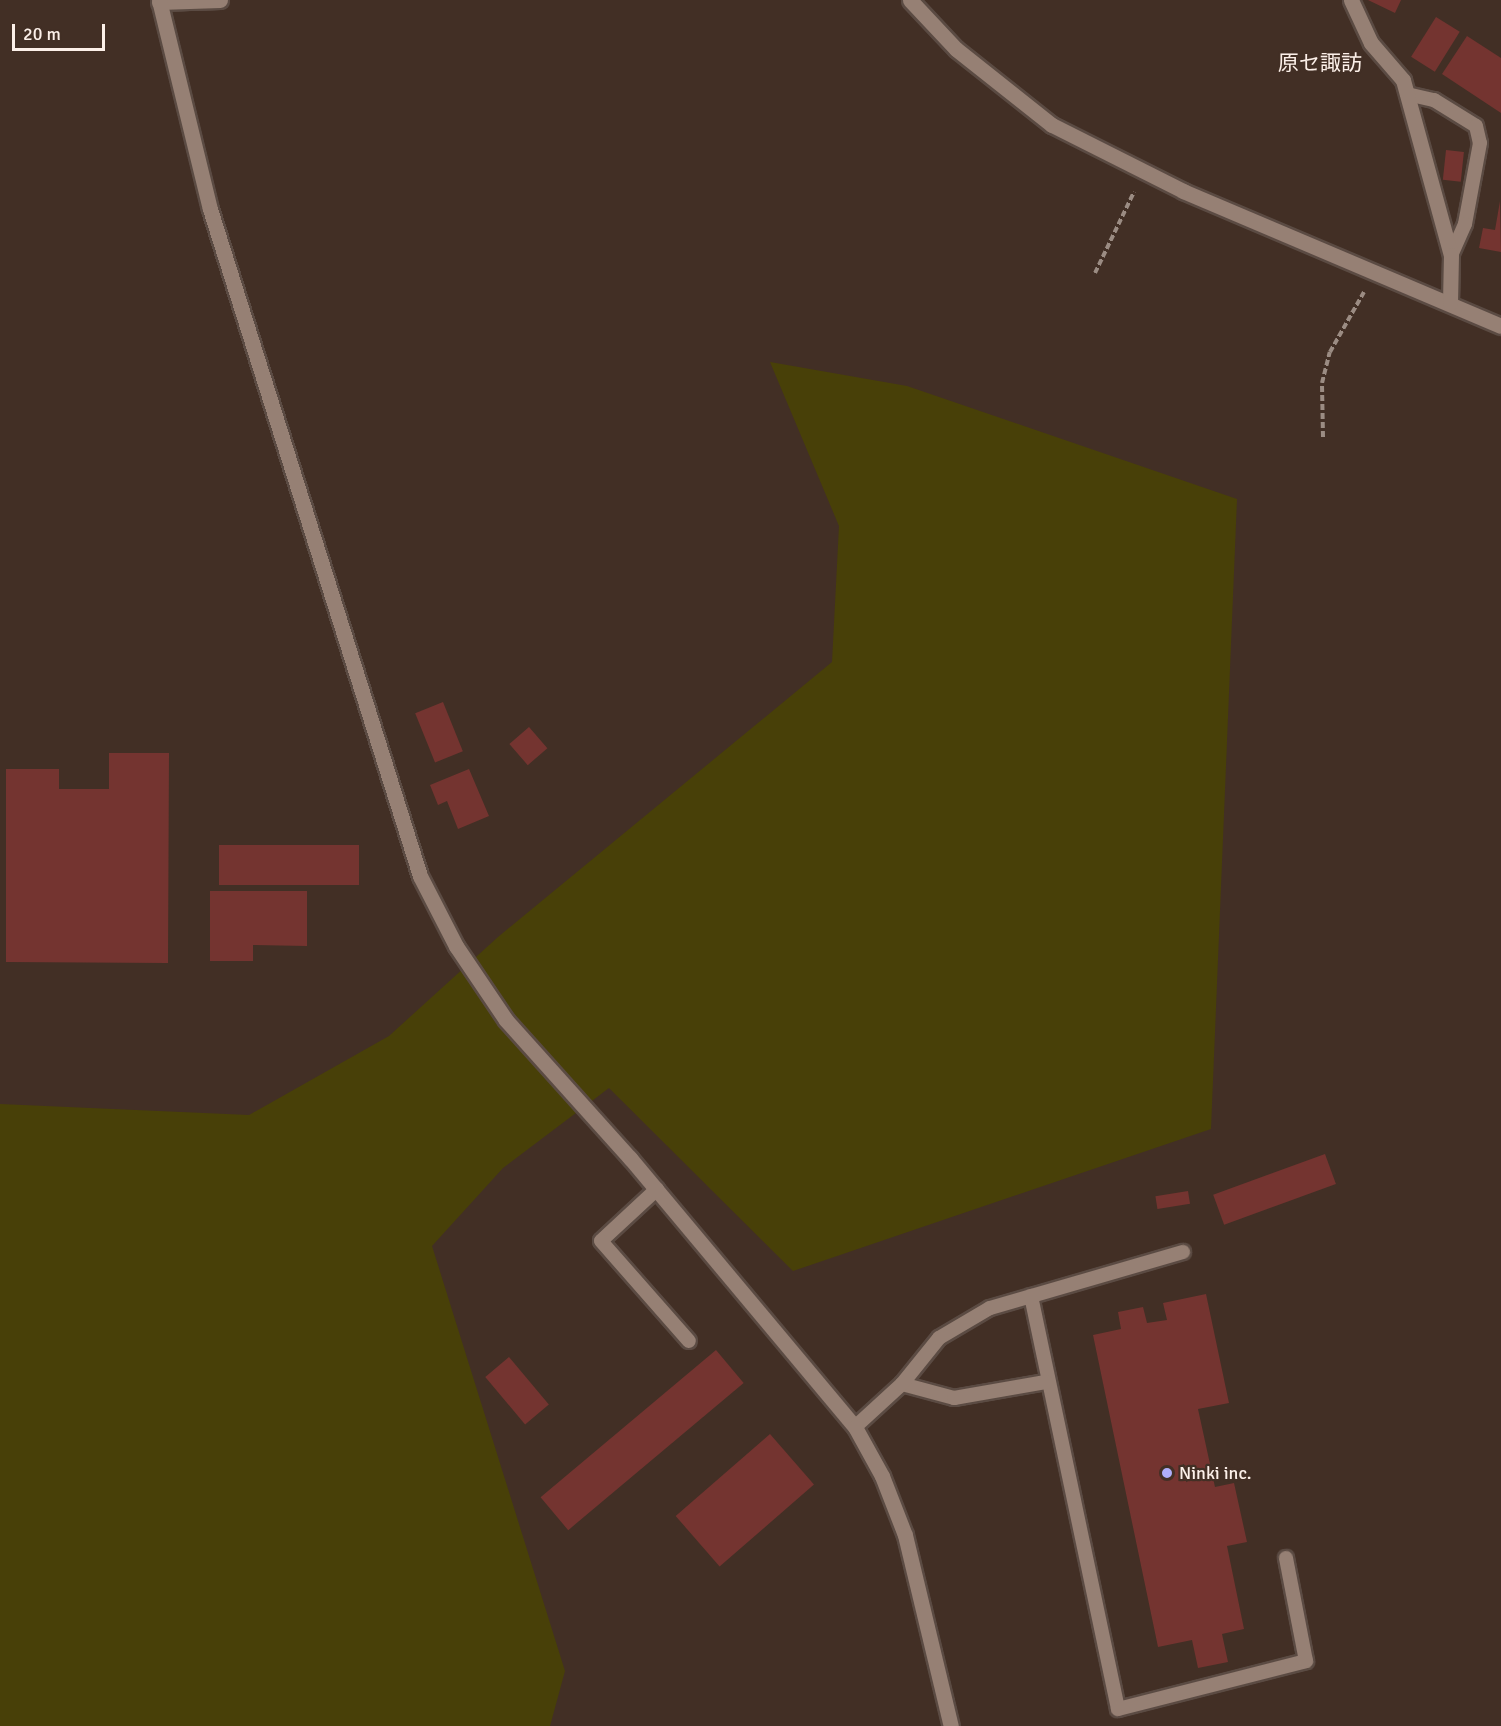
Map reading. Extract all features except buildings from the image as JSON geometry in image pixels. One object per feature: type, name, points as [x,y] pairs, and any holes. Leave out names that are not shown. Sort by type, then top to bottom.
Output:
[{"type":"street","points":[[220,0],[159,1],[210,209],[420,876],[456,946],[506,1020],[657,1189],[855,1427],[882,1476],[905,1535],[951,1726]]},
{"type":"street","points":[[910,0],[956,49],[1053,125],[1144,171],[1501,326]]},
{"type":"street","points":[[1351,0],[1356,20],[1403,80],[1451,255],[1450,303]]},
{"type":"lane","points":[[1407,94],[1434,100],[1476,126],[1480,143],[1465,224],[1451,255]]},
{"type":"lane","points":[[657,1189],[601,1241],[689,1341]]},
{"type":"lane","points":[[855,1427],[902,1384],[939,1338],[990,1308],[1183,1252]]},
{"type":"lane","points":[[1031,1296],[1046,1382],[1118,1709],[1306,1661],[1286,1558]]},
{"type":"lane","points":[[902,1384],[954,1398],[1046,1382]]},
{"type":"path","points":[[1095,273],[1144,171]]},
{"type":"path","points":[[1323,437],[1322,383],[1330,352],[1373,270]]},
{"type":"shaded area","points":[[770,362],[907,386],[1237,499],[1211,1129],[793,1271],[609,1088],[503,1168],[432,1246],[565,1671],[550,1726],[0,1726],[0,1104],[249,1115],[389,1036],[498,937],[832,662],[839,526]]},
{"type":"place","name":"Ninki inc.","points":[[1167,1473]]},
{"type":"district","name":"原セ諏訪","points":[[1320,63]]}]
